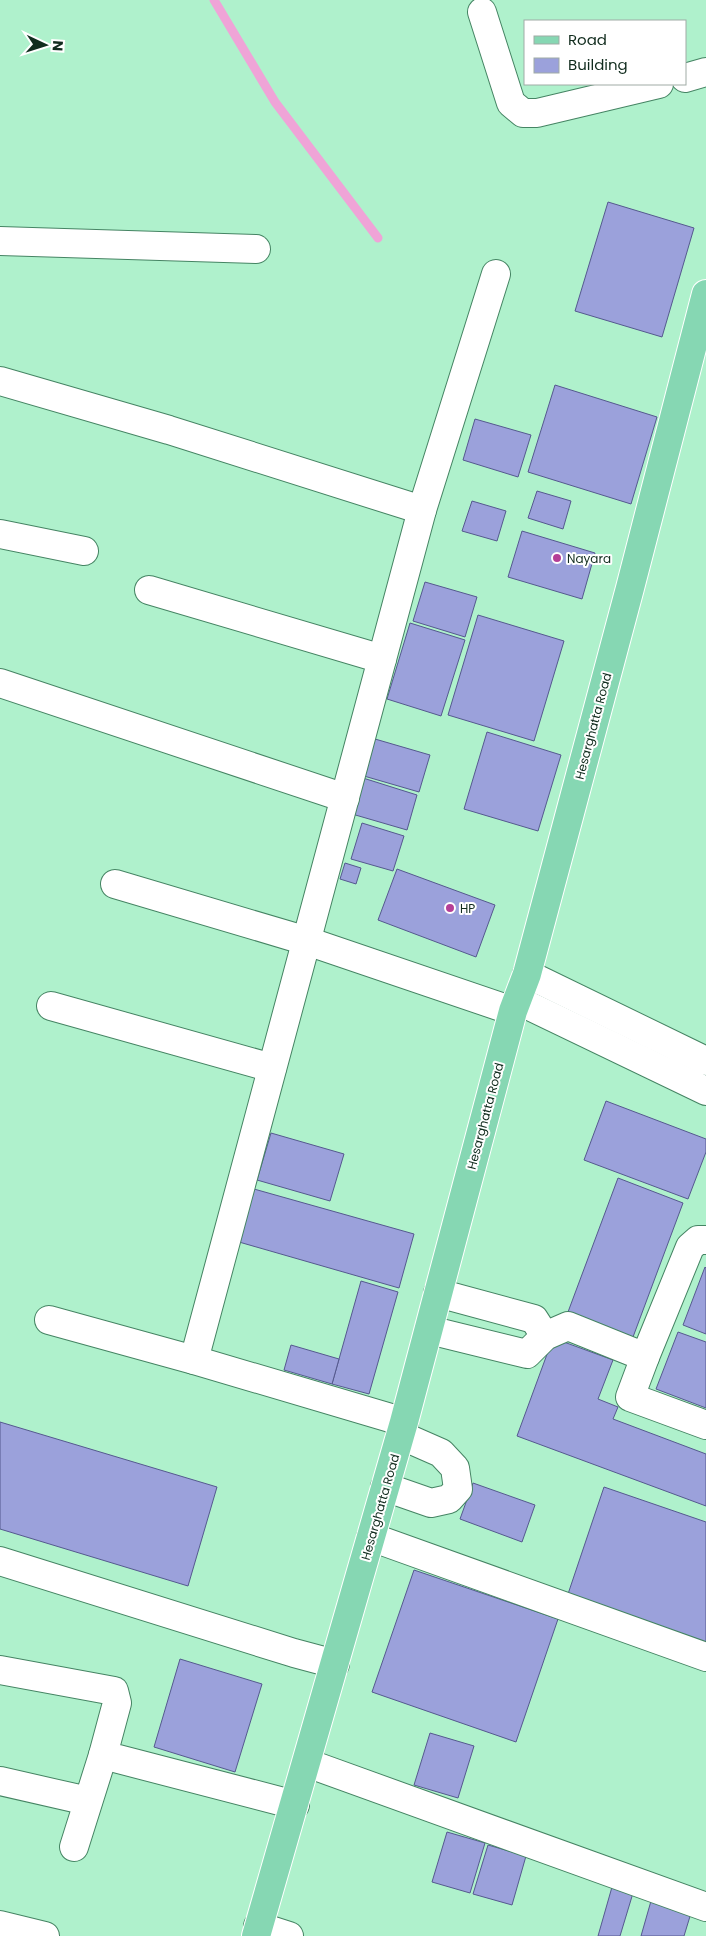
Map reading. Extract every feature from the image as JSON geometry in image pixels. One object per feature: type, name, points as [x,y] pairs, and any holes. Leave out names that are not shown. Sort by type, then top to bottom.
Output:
[{"type":"main road","name":"Hesarghatta Road","points":[[257,1931],[402,1429],[515,1006],[527,974],[628,598],[706,294]]},
{"type":"street","points":[[482,12],[511,104],[523,113],[537,113],[655,85]]},
{"type":"street","points":[[686,78],[706,72]]},
{"type":"street","points":[[0,241],[256,249]]},
{"type":"street","points":[[194,1360],[422,510],[496,274]]},
{"type":"street","points":[[0,381],[169,430],[422,510]]},
{"type":"street","points":[[0,534],[84,551]]},
{"type":"street","points":[[149,590],[382,659]]},
{"type":"street","points":[[0,683],[345,798]]},
{"type":"street","points":[[115,884],[307,940],[515,1006],[706,1090]]},
{"type":"street","points":[[527,974],[706,1061]]},
{"type":"street","points":[[51,1006],[272,1068]]},
{"type":"street","points":[[706,1240],[698,1240],[690,1247],[630,1397],[706,1424]]},
{"type":"street","points":[[438,1293],[534,1319],[545,1336]]},
{"type":"street","points":[[48,1320],[194,1360],[402,1429],[442,1453],[455,1468],[458,1489],[450,1499],[431,1503],[385,1487]]},
{"type":"street","points":[[428,1330],[527,1354],[545,1336],[568,1326],[645,1358]]},
{"type":"street","points":[[371,1538],[706,1657]]},
{"type":"street","points":[[0,1561],[294,1654],[335,1664]]},
{"type":"street","points":[[0,1670],[114,1691],[118,1703],[74,1847]]},
{"type":"street","points":[[103,1756],[295,1804]]},
{"type":"street","points":[[307,1763],[706,1907]]},
{"type":"street","points":[[0,1781],[88,1801]]},
{"type":"street","points":[[0,1925],[45,1936]]},
{"type":"street","points":[[257,1931],[289,1936]]},
{"type":"building","points":[[608,202],[694,228],[662,337],[575,311]]},
{"type":"building","points":[[555,385],[657,417],[631,504],[528,472]]},
{"type":"building","points":[[475,419],[531,435],[518,477],[463,460]]},
{"type":"building","points":[[537,491],[571,501],[563,529],[528,518]]},
{"type":"building","points":[[472,501],[506,511],[497,541],[462,531]]},
{"type":"building","points":[[522,531],[595,553],[582,599],[508,577]]},
{"type":"building","points":[[425,582],[477,597],[465,637],[413,621]]},
{"type":"building","points":[[478,615],[564,641],[534,741],[448,715]]},
{"type":"building","points":[[410,623],[465,640],[441,716],[387,699]]},
{"type":"building","points":[[487,732],[561,755],[538,831],[464,809]]},
{"type":"building","points":[[375,739],[430,755],[419,792],[364,776]]},
{"type":"building","points":[[363,778],[417,795],[407,830],[352,814]]},
{"type":"building","points":[[362,823],[404,836],[393,871],[351,859]]},
{"type":"building","points":[[345,863],[361,868],[356,884],[340,879]]},
{"type":"building","points":[[397,869],[495,905],[476,957],[378,920]]},
{"type":"building","points":[[606,1101],[706,1139],[706,1152],[688,1199],[584,1160]]},
{"type":"building","points":[[271,1133],[344,1154],[330,1201],[257,1180]]},
{"type":"building","points":[[618,1178],[683,1203],[633,1337],[568,1312]]},
{"type":"building","points":[[254,1189],[414,1234],[399,1288],[239,1242]]},
{"type":"building","points":[[706,1268],[706,1334],[683,1325]]},
{"type":"building","points":[[361,1281],[398,1292],[369,1394],[332,1384]]},
{"type":"building","points":[[678,1332],[706,1342],[706,1408],[656,1389]]},
{"type":"building","points":[[553,1338],[613,1360],[598,1399],[618,1407],[613,1419],[706,1454],[706,1506],[517,1436]]},
{"type":"building","points":[[291,1345],[339,1359],[332,1384],[284,1370]]},
{"type":"building","points":[[0,1422],[217,1487],[188,1586],[0,1529]]},
{"type":"building","points":[[473,1483],[535,1505],[522,1542],[460,1519]]},
{"type":"building","points":[[604,1487],[706,1522],[706,1642],[568,1594]]},
{"type":"building","points":[[414,1570],[558,1619],[516,1742],[372,1692]]},
{"type":"building","points":[[180,1659],[262,1684],[235,1772],[154,1747]]},
{"type":"building","points":[[430,1733],[474,1746],[458,1798],[414,1785]]},
{"type":"building","points":[[447,1832],[485,1843],[470,1893],[432,1882]]},
{"type":"building","points":[[488,1845],[526,1856],[512,1905],[473,1894]]},
{"type":"building","points":[[612,1887],[633,1893],[620,1936],[598,1936]]},
{"type":"building","points":[[651,1901],[691,1913],[684,1936],[641,1936]]},
{"type":"waterway","points":[[214,0],[275,102],[378,238]]},
{"type":"place","name":"Nayara","points":[[557,558]]},
{"type":"place","name":"HP","points":[[450,908]]}]
